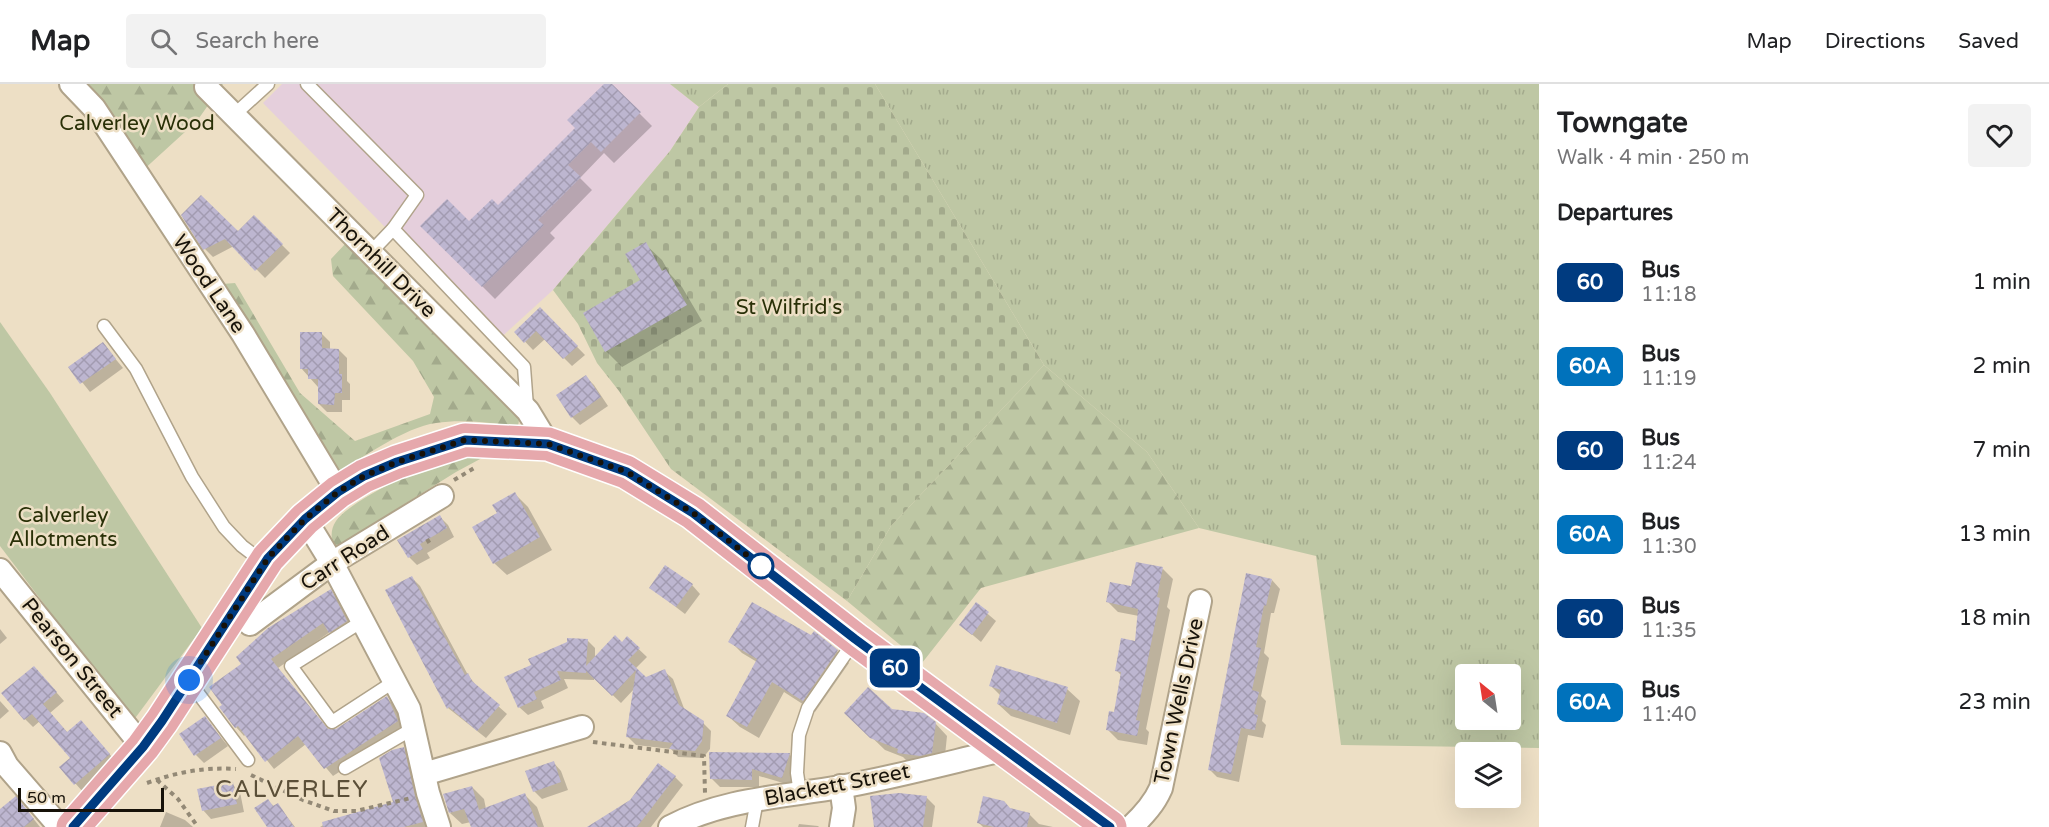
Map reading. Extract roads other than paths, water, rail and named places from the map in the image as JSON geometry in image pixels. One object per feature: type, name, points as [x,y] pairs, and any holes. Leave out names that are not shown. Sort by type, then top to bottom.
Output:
[{"type":"main road","points":[[73,827],[143,747],[265,564],[305,519],[338,492],[364,476],[397,462],[465,440],[548,444],[627,472],[693,513],[855,639],[1110,827]]},
{"type":"street","name":"Wood Lane","points":[[71,84],[94,108],[243,334],[338,492]]},
{"type":"street","name":"Thornhill Drive","points":[[206,87],[528,411],[548,444]]},
{"type":"street","name":"Carr Road","points":[[250,624],[332,564],[442,496]]},
{"type":"street","points":[[305,519],[332,564],[409,709],[426,783],[440,827]]},
{"type":"street","name":"Pearson Street","points":[[0,570],[143,747]]},
{"type":"street","name":"Town Wells Drive","points":[[1131,827],[1146,813],[1161,788],[1200,601]]},
{"type":"street","points":[[426,783],[582,728]]},
{"type":"street","name":"Blackett Street","points":[[670,827],[688,817],[721,806],[841,786],[1006,749]]},
{"type":"street","points":[[0,753],[7,766],[60,827]]},
{"type":"street","points":[[841,786],[844,808],[842,827]]},
{"type":"lane","points":[[234,115],[268,84]]},
{"type":"lane","points":[[308,84],[417,195],[393,229],[371,252]]},
{"type":"lane","points":[[393,229],[524,367],[528,411]]},
{"type":"lane","points":[[104,327],[136,369],[192,477],[224,527],[242,546],[265,564]]},
{"type":"lane","points":[[361,622],[291,666],[332,722],[395,681]]},
{"type":"lane","points":[[800,793],[797,773],[799,735],[808,708],[855,639]]},
{"type":"lane","points":[[189,680],[248,760]]},
{"type":"lane","points":[[345,768],[414,728]]},
{"type":"lane","points":[[752,827],[757,800]]},
{"type":"district","name":"CALVERLEY","points":[[292,789]]},
{"type":"park label","name":"Calverley Wood","points":[[137,123]]},
{"type":"park label","name":"St Wilfrid's","points":[[789,307]]},
{"type":"park label","name":"Calverley Allotments","points":[[63,527]]}]
